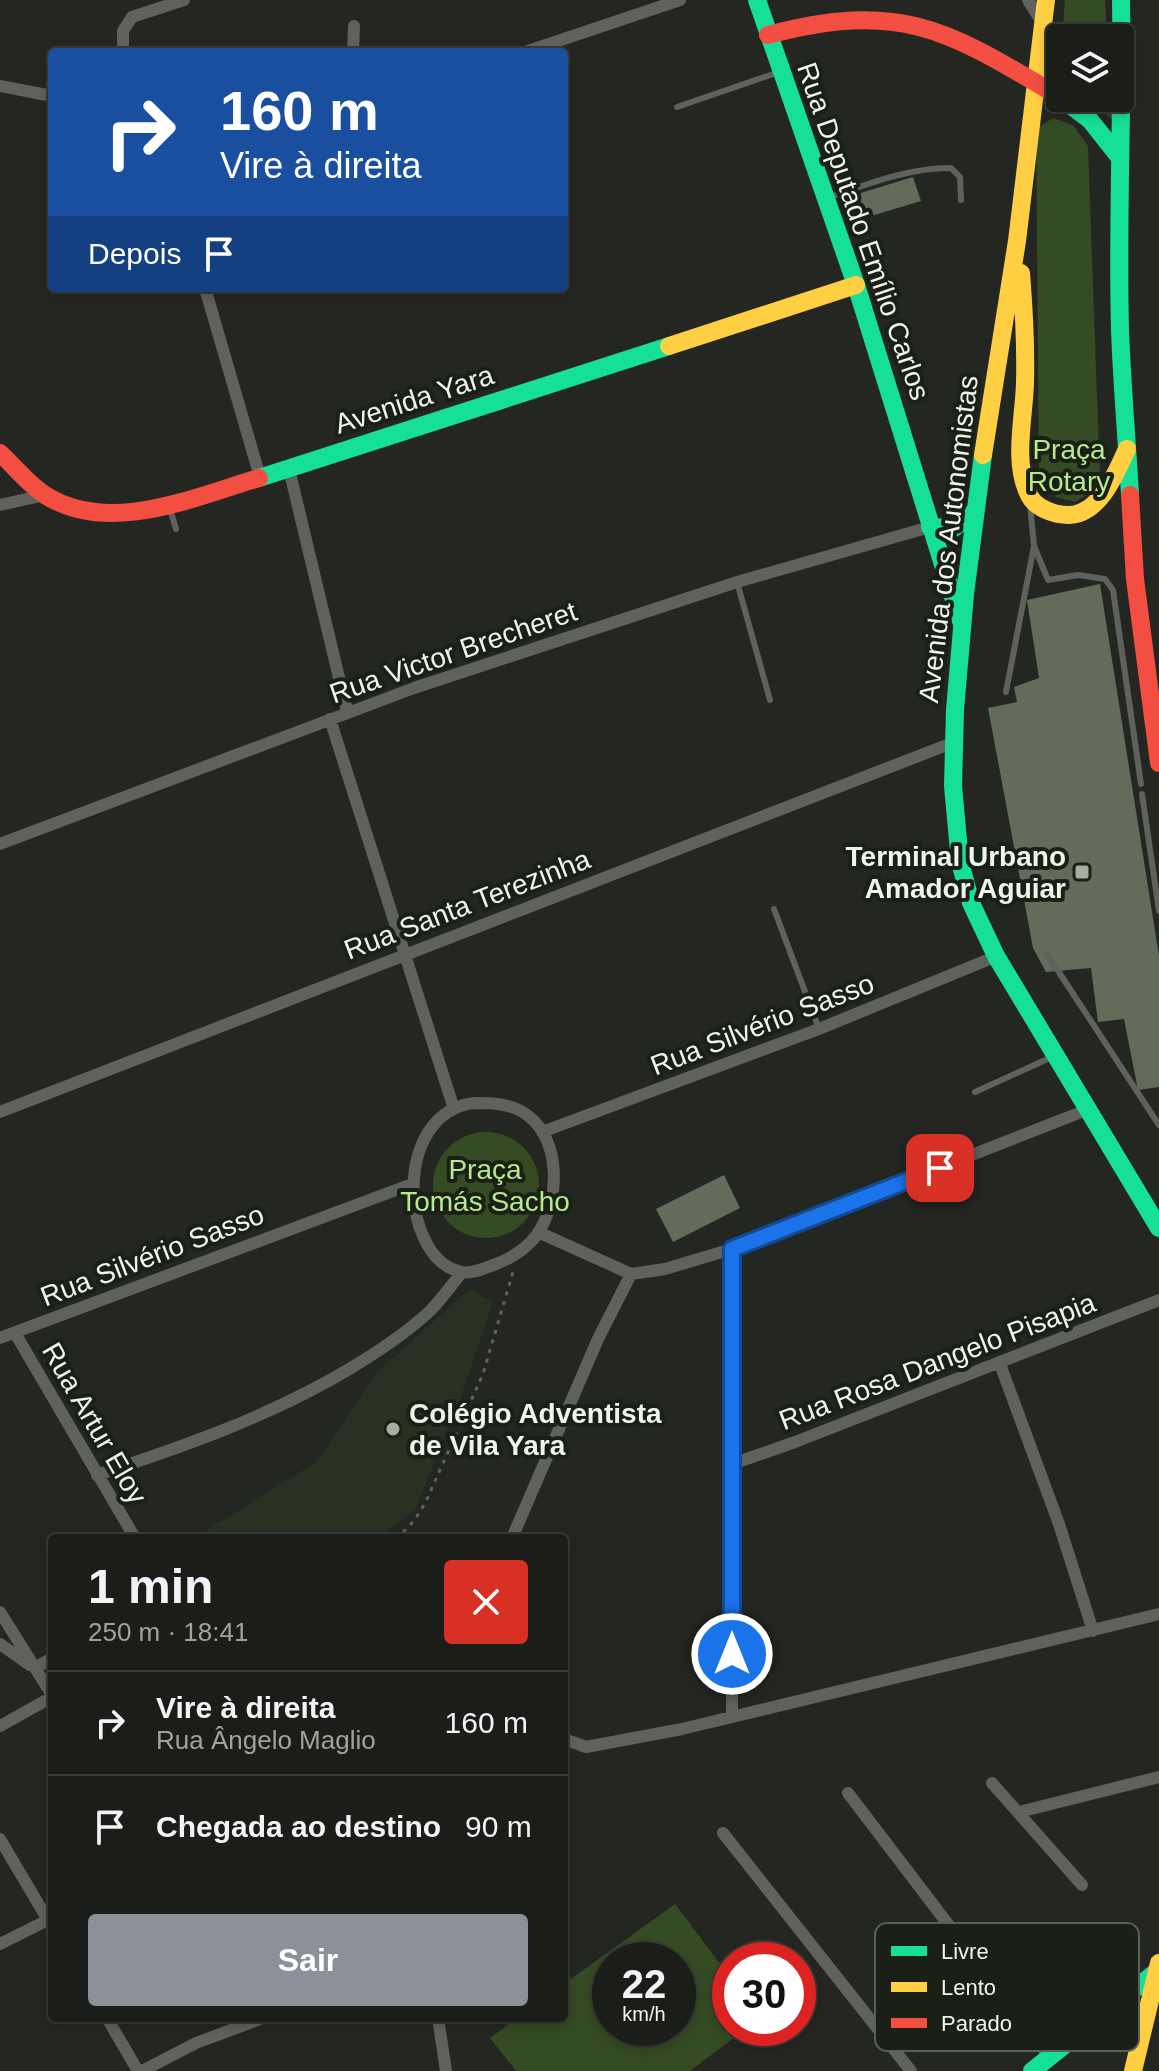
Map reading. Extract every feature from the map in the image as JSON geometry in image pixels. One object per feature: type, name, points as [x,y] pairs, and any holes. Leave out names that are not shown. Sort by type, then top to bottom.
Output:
[{"type":"main road","name":"Rua Deputado Emílio Carlos","points":[[757,0],[856,285],[960,619]]},
{"type":"main road","name":"Avenida dos Autonomistas","points":[[1046,0],[1018,238],[960,619],[952,743],[955,813],[964,883],[976,916],[1159,1228]]},
{"type":"main road","points":[[1125,4],[1120,158],[1120,331],[1135,579],[1159,763]]},
{"type":"main road","points":[[768,35],[803,25],[833,21],[880,19],[916,24],[961,42],[1046,89]]},
{"type":"main road","points":[[1079,112],[1090,120],[1120,158]]},
{"type":"main road","points":[[1018,238],[1025,381],[1022,473],[1029,497],[1060,515],[1073,516],[1089,509],[1106,487],[1127,449]]},
{"type":"main road","name":"Avenida Yara","points":[[0,453],[45,495],[84,511],[123,513],[168,505],[289,469],[856,285]]},
{"type":"main road","points":[[930,527],[954,528],[974,512]]},
{"type":"main road","points":[[1139,1984],[1158,1968]]},
{"type":"main road","points":[[1139,2046],[1158,1968]]},
{"type":"main road","points":[[1032,2071],[1058,2051]]},
{"type":"main road","points":[[1133,2071],[1138,2051]]},
{"type":"street","points":[[123,48],[123,31],[132,17],[184,0]]},
{"type":"street","points":[[537,48],[680,0]]},
{"type":"street","points":[[1028,0],[1043,24]]},
{"type":"street","points":[[353,48],[354,26]]},
{"type":"street","points":[[0,86],[48,95]]},
{"type":"street","points":[[206,292],[260,477]]},
{"type":"street","points":[[289,469],[347,711]]},
{"type":"street","points":[[0,505],[45,495]]},
{"type":"street","name":"Rua Victor Brecheret","points":[[0,844],[347,711],[737,582],[930,527]]},
{"type":"street","points":[[330,719],[454,1109]]},
{"type":"street","name":"Rua Santa Terezinha","points":[[0,1112],[952,743]]},
{"type":"street","name":"Rua Silvério Sasso","points":[[542,1132],[819,1029],[997,956]]},
{"type":"street","points":[[474,1103],[513,1107],[529,1116],[542,1132],[550,1148],[555,1182],[551,1204],[538,1232],[518,1253],[496,1264],[462,1272],[447,1266],[426,1242],[412,1184],[416,1156],[428,1133],[454,1109],[474,1103]]},
{"type":"street","points":[[538,1232],[631,1274],[665,1269],[732,1249],[1089,1109]]},
{"type":"street","name":"Rua Silvério Sasso","points":[[0,1338],[412,1184]]},
{"type":"street","points":[[732,1249],[732,1717]]},
{"type":"street","points":[[97,1475],[237,1426],[321,1386],[391,1344],[431,1310],[462,1272]]},
{"type":"street","points":[[514,1534],[598,1339],[631,1274]]},
{"type":"street","name":"Rua Rosa Dangelo Pisapia","points":[[732,1464],[1000,1364],[1159,1300]]},
{"type":"street","name":"Rua Artur Eloy","points":[[15,1333],[133,1534]]},
{"type":"street","points":[[1000,1364],[1059,1524],[1093,1631]]},
{"type":"street","points":[[0,1612],[48,1689]]},
{"type":"street","points":[[568,1740],[586,1747],[682,1729],[1159,1614]]},
{"type":"street","points":[[0,1644],[35,1668]]},
{"type":"street","points":[[35,1668],[48,1660]]},
{"type":"street","points":[[0,1726],[48,1698]]},
{"type":"street","points":[[1019,1812],[1159,1777]]},
{"type":"street","points":[[992,1783],[1082,1885]]},
{"type":"street","points":[[848,1793],[947,1923]]},
{"type":"street","points":[[723,1833],[875,2025]]},
{"type":"street","points":[[0,1839],[48,1920]]},
{"type":"street","points":[[0,1944],[48,1924]]},
{"type":"street","points":[[109,2022],[140,2071],[196,2043],[252,2022]]},
{"type":"street","points":[[439,2022],[446,2071]]},
{"type":"street","points":[[895,2051],[911,2071]]},
{"type":"street","points":[[1045,2051],[1050,2058]]},
{"type":"lane","points":[[677,107],[781,72]]},
{"type":"lane","points":[[826,199],[867,182],[928,168],[951,168],[960,177],[961,200]]},
{"type":"lane","points":[[1029,497],[1034,546],[1048,580],[1078,575],[1105,579],[1113,590],[1141,784]]},
{"type":"lane","points":[[168,505],[176,529]]},
{"type":"lane","points":[[1006,692],[1034,546]]},
{"type":"lane","points":[[737,582],[770,700]]},
{"type":"lane","points":[[1142,794],[1159,911]]},
{"type":"lane","points":[[774,909],[819,1029]]},
{"type":"lane","points":[[1047,954],[1159,1125]]},
{"type":"lane","points":[[975,1092],[1056,1056]]},
{"type":"path","points":[[401,1534],[418,1516],[427,1499],[483,1374],[518,1253]]},
{"type":"shaded area","name":"Colégio Adventista de Vila Yara","points":[[470,1289],[493,1303],[461,1396],[415,1510],[382,1534],[201,1534],[316,1462],[379,1370]]},
{"type":"green space","points":[[1065,0],[1105,0],[1106,24],[1063,24]]},
{"type":"green space","name":"Praça Rotary","points":[[1053,118],[1073,125],[1088,146],[1100,479],[1088,494],[1075,502],[1056,497],[1039,477],[1036,129]]},
{"type":"green space","name":"Praça Tomás Sacho","points":[[486,1132],[506,1136],[524,1147],[535,1165],[539,1185],[535,1205],[524,1223],[506,1234],[486,1238],[466,1234],[448,1223],[437,1205],[433,1185],[437,1165],[448,1147],[466,1136]]},
{"type":"green space","points":[[675,1904],[712,1953],[712,2046],[723,2046],[690,2071],[516,2071],[490,2038],[512,2022],[568,2022],[568,1981],[592,1964],[592,2046],[696,2046],[696,1942],[622,1942]]},
{"type":"building","points":[[913,177],[921,201],[861,219],[854,195]]},
{"type":"building","name":"Terminal Urbano Amador Aguiar","points":[[1100,584],[1159,956],[1159,1087],[1138,1090],[1124,1019],[1098,1022],[1091,968],[1046,972],[1033,948],[988,708],[1017,702],[1014,687],[1039,678],[1027,600]]},
{"type":"building","points":[[724,1175],[740,1208],[673,1242],[656,1209]]},
{"type":"traffic: fast","points":[[757,0],[856,285],[960,619]]},
{"type":"traffic: fast","points":[[1121,0],[1120,330],[1130,495]]},
{"type":"traffic: fast","points":[[1079,112],[1090,120],[1120,158]]},
{"type":"traffic: fast","points":[[259,478],[669,346]]},
{"type":"traffic: fast","points":[[983,455],[965,594],[955,710],[953,786],[960,862],[971,903],[996,956],[1159,1228]]},
{"type":"traffic: fast","points":[[930,527],[954,528],[974,512]]},
{"type":"traffic: fast","points":[[1139,1986],[1156,1972]]},
{"type":"traffic: fast","points":[[1032,2071],[1057,2051]]},
{"type":"traffic: slow","points":[[983,455],[1017,241],[1046,0]]},
{"type":"traffic: slow","points":[[1021,273],[1025,369],[1020,453],[1024,481],[1031,498],[1040,507],[1057,514],[1069,515],[1090,508],[1106,491],[1127,449]]},
{"type":"traffic: slow","points":[[669,346],[856,285]]},
{"type":"traffic: slow","points":[[1139,2046],[1159,1963]]},
{"type":"traffic: slow","points":[[1133,2071],[1138,2051]]},
{"type":"traffic: jam","points":[[768,35],[854,20],[922,28],[986,54],[1046,89]]},
{"type":"traffic: jam","points":[[0,453],[45,495],[70,507],[96,512],[124,513],[152,509],[259,478]]},
{"type":"traffic: jam","points":[[1130,495],[1135,579],[1159,763]]},
{"type":"place","name":"Terminal Urbano Amador Aguiar","points":[[1082,872]]},
{"type":"place","name":"Colégio Adventista de Vila Yara","points":[[393,1429]]},
{"type":"route","points":[[732,1654],[732,1249],[940,1168]]}]
